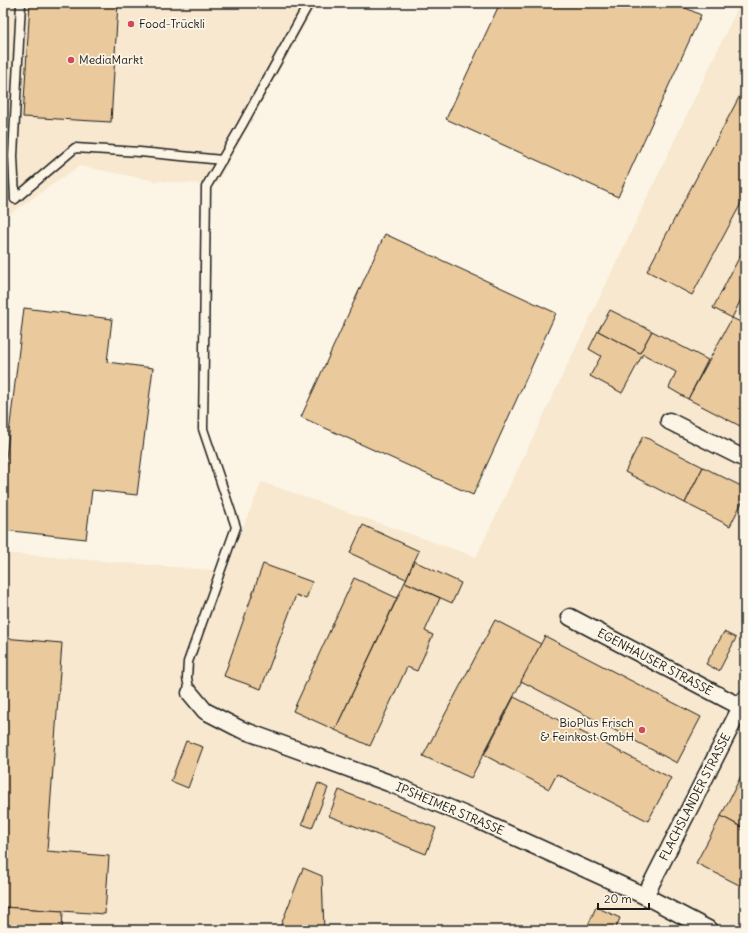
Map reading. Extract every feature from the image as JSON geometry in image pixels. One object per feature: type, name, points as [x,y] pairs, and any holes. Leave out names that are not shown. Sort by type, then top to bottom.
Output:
[{"type":"street","points":[[669,421],[745,458]]},
{"type":"street","name":"EGENHAUSER STRASSE","points":[[570,617],[743,703]]},
{"type":"street","name":"IPSHEIMER STRASSE","points":[[190,693],[205,711],[240,729],[395,786],[482,822],[645,896],[710,930]]},
{"type":"street","name":"FLACHSLANDER STRASSE","points":[[645,896],[743,703]]},
{"type":"lane","points":[[21,3],[13,156],[16,198],[75,148],[140,152],[222,160]]},
{"type":"lane","points":[[190,693],[187,678],[188,662],[236,527],[203,429],[206,187],[309,3]]},
{"type":"shaded area","points":[[3,3],[317,3],[216,185],[156,181],[79,166],[3,219]]},
{"type":"shaded area","points":[[740,3],[745,3],[745,930],[3,930],[3,553],[224,571],[262,482],[476,557]]},
{"type":"building","name":"MediaMarkt","points":[[30,3],[118,3],[111,122],[23,117]]},
{"type":"building","points":[[500,3],[675,3],[701,15],[618,197],[446,119]]},
{"type":"building","points":[[745,86],[745,196],[692,295],[647,271]]},
{"type":"building","points":[[385,234],[556,313],[473,495],[301,417]]},
{"type":"building","points":[[743,250],[745,251],[745,291],[732,318],[713,308]]},
{"type":"building","points":[[24,308],[112,319],[107,362],[153,368],[137,495],[92,490],[86,539],[3,530],[3,483]]},
{"type":"building","points":[[610,310],[652,331],[640,353],[598,331]]},
{"type":"building","points":[[732,318],[745,324],[744,428],[688,399]]},
{"type":"building","points":[[598,331],[640,353],[652,331],[708,360],[688,399],[669,388],[676,372],[643,354],[622,393],[590,376],[601,356],[589,349]]},
{"type":"building","points":[[643,436],[703,467],[685,503],[625,472]]},
{"type":"building","points":[[703,467],[745,488],[745,504],[742,502],[730,526],[685,503]]},
{"type":"building","points":[[363,525],[419,551],[406,579],[350,553]]},
{"type":"building","points":[[414,561],[461,583],[452,603],[405,582]]},
{"type":"building","points":[[263,564],[312,582],[306,599],[296,595],[261,689],[224,676]]},
{"type":"building","points":[[354,578],[397,598],[335,730],[293,711]]},
{"type":"building","points":[[405,582],[440,598],[425,631],[433,635],[417,671],[407,667],[370,746],[335,730]]},
{"type":"building","points":[[495,620],[541,644],[471,778],[423,756]]},
{"type":"building","points":[[724,632],[736,638],[719,671],[706,664]]},
{"type":"building","points":[[545,636],[701,717],[677,763],[521,681]]},
{"type":"building","points":[[3,638],[62,643],[47,851],[109,856],[105,914],[3,907]]},
{"type":"building","points":[[514,697],[671,778],[648,821],[557,774],[549,789],[484,755]]},
{"type":"building","points":[[186,741],[203,747],[188,788],[171,781]]},
{"type":"building","points":[[745,768],[745,829],[721,816]]},
{"type":"building","points":[[318,783],[328,788],[312,828],[302,824]]},
{"type":"building","points":[[339,790],[436,828],[426,854],[329,816]]},
{"type":"building","points":[[721,816],[745,829],[745,888],[696,863]]},
{"type":"building","points":[[303,868],[322,876],[324,930],[279,930]]},
{"type":"building","points":[[3,907],[63,911],[62,930],[3,930]]},
{"type":"building","points":[[596,907],[620,918],[615,930],[586,930]]},
{"type":"place","name":"Food-Trückli","points":[[131,24]]},
{"type":"place","name":"MediaMarkt","points":[[71,60]]},
{"type":"place","name":"BioPlus Frisch & Feinkost GmbH","points":[[642,730]]}]
